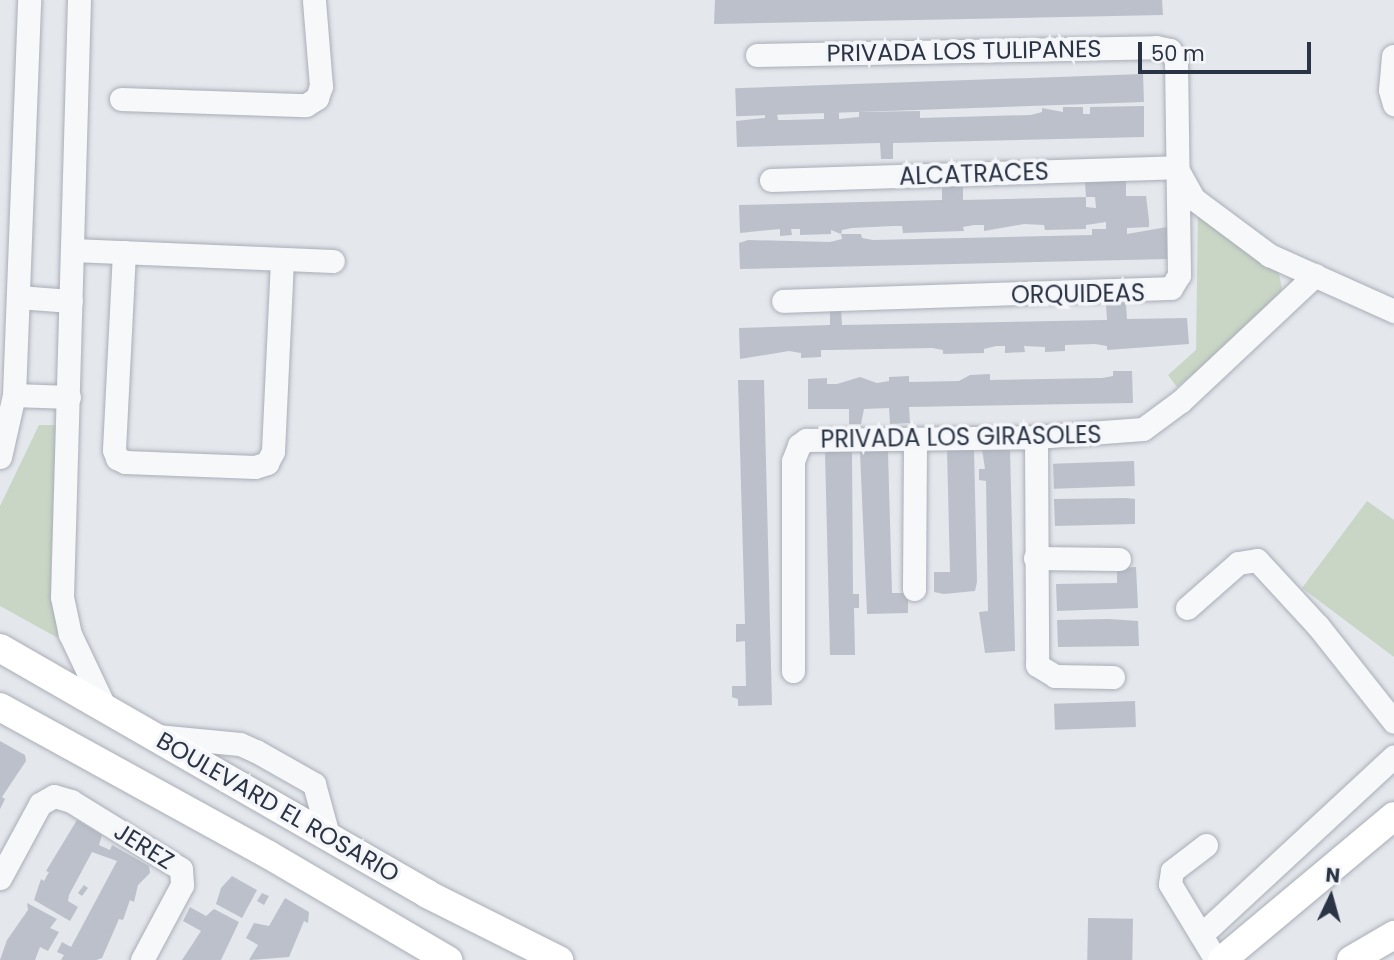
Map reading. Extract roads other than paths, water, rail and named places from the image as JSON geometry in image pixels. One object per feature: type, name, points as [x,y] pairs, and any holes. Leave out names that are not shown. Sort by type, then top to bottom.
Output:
[{"type":"main road","name":"BOULEVARD EL ROSARIO","points":[[0,648],[427,894],[559,960]]},
{"type":"main road","name":"BOULEVARD EL ROSARIO","points":[[0,707],[269,855],[449,960]]},
{"type":"main road","points":[[1222,960],[1394,816]]},
{"type":"main road","points":[[1328,872],[1394,836]]},
{"type":"main road","points":[[1351,960],[1394,935]]},
{"type":"street","points":[[0,457],[14,395],[29,0]]},
{"type":"street","points":[[79,0],[62,597],[70,634],[104,708]]},
{"type":"street","points":[[121,99],[306,105],[317,98],[321,86],[314,0]]},
{"type":"street","name":"PRIVADA LOS TULIPANES","points":[[757,55],[1170,50]]},
{"type":"street","name":"ORQUIDEAS","points":[[783,301],[1164,291],[1177,283],[1176,60],[1170,50]]},
{"type":"street","points":[[1393,56],[1390,90],[1394,104]]},
{"type":"street","points":[[1176,167],[1194,199],[1219,221],[1269,255],[1394,311]]},
{"type":"street","name":"ALCATRACES","points":[[771,180],[1176,167]]},
{"type":"street","points":[[72,250],[333,261]]},
{"type":"street","points":[[124,252],[114,450],[117,458],[125,462],[255,467],[267,463],[273,451],[282,259]]},
{"type":"street","name":"PRIVADA LOS GIRASOLES","points":[[793,671],[793,461],[799,445],[807,440],[1036,437],[1125,433],[1143,429],[1181,401],[1315,275]]},
{"type":"street","points":[[18,297],[71,301]]},
{"type":"street","points":[[14,395],[69,397]]},
{"type":"street","points":[[1036,437],[1035,558],[1040,671],[1055,676],[1112,677]]},
{"type":"street","points":[[914,589],[915,439]]},
{"type":"street","points":[[1035,558],[1119,559]]},
{"type":"street","points":[[1187,608],[1238,563],[1257,560],[1318,626],[1394,722]]},
{"type":"street","points":[[155,736],[240,744],[314,784],[328,835]]},
{"type":"street","points":[[1201,935],[1394,756]]},
{"type":"street","name":"JEREZ","points":[[0,878],[40,804],[54,796],[71,801],[181,869],[182,885],[142,960]]},
{"type":"street","points":[[1206,845],[1177,867],[1170,877],[1172,890],[1216,960]]}]
